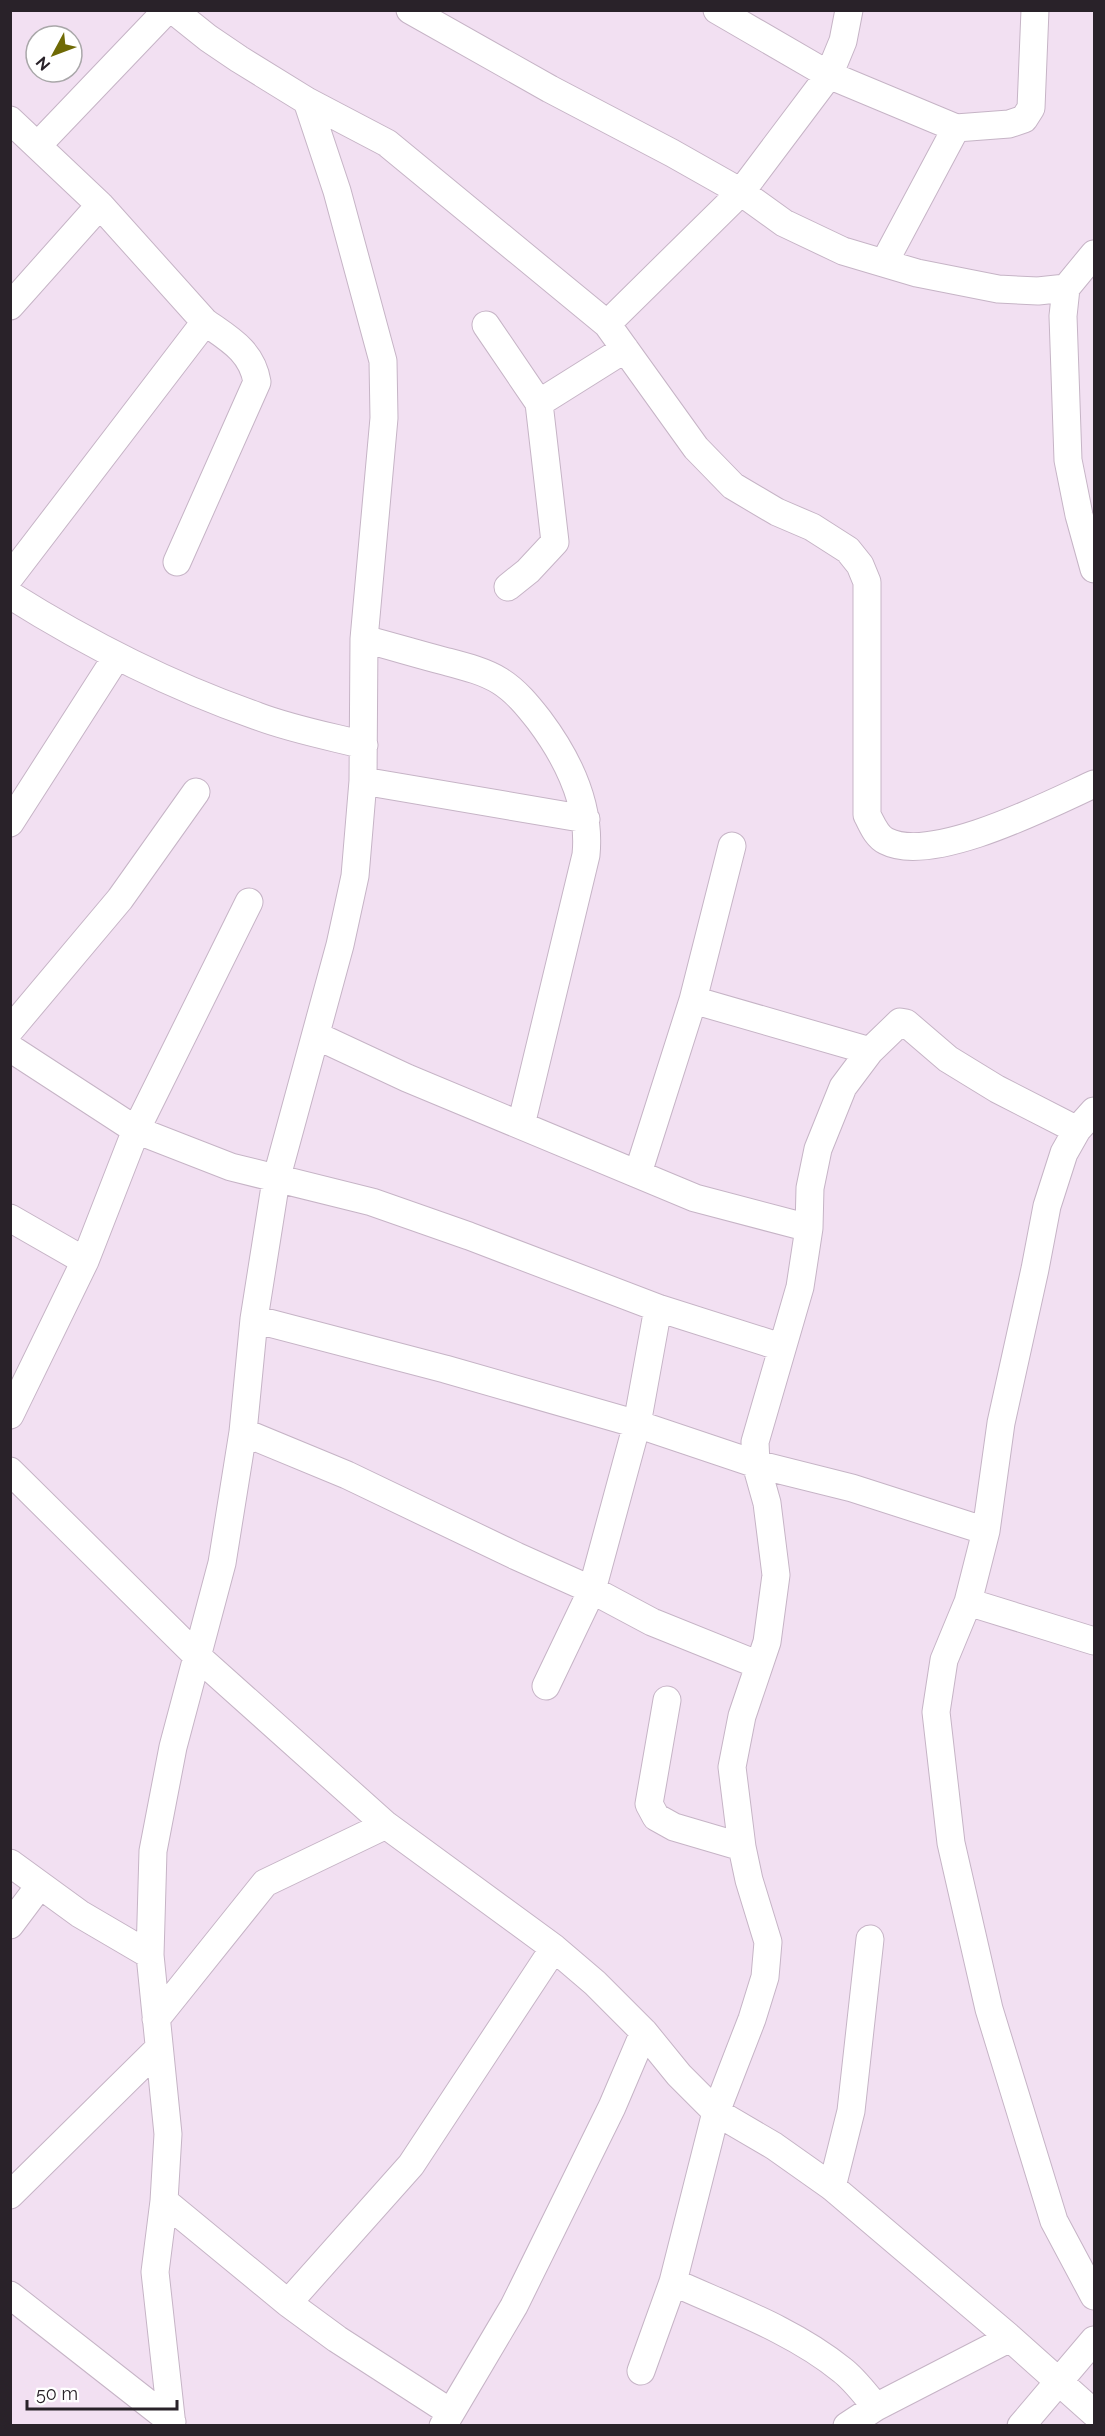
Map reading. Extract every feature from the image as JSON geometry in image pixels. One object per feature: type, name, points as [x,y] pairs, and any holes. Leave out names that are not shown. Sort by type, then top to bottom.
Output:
[{"type":"street","points":[[38,145],[167,10]]},
{"type":"street","points":[[173,10],[208,38],[307,100],[387,143],[607,324],[696,448],[733,486],[777,512],[812,527],[848,550],[860,565],[867,582],[867,815],[874,830],[885,841],[909,847],[929,846],[996,827],[1095,784]]},
{"type":"street","points":[[410,10],[741,192],[784,223],[843,250],[917,273],[998,289],[1038,291],[1066,288]]},
{"type":"street","points":[[717,10],[829,75],[956,128],[988,127],[1024,119],[1030,108],[1035,10]]},
{"type":"street","points":[[607,324],[741,192],[829,75],[843,41],[849,10]]},
{"type":"street","points":[[172,2424],[154,2272],[164,2201],[168,2134],[150,1955],[153,1851],[173,1747],[222,1563],[243,1432],[245,1390],[254,1319],[276,1180],[340,945],[355,876],[363,781],[364,639],[384,418],[382,361],[337,191],[307,100]]},
{"type":"street","points":[[10,120],[100,205],[205,322],[231,340],[255,367],[257,382],[177,562]]},
{"type":"street","points":[[884,263],[956,128]]},
{"type":"street","points":[[10,306],[100,205]]},
{"type":"street","points":[[1095,254],[1066,288],[1063,316],[1068,460],[1079,515],[1095,568]]},
{"type":"street","points":[[10,577],[205,322]]},
{"type":"street","points":[[486,325],[539,404],[555,542],[528,571],[508,587]]},
{"type":"street","points":[[539,404],[625,349]]},
{"type":"street","points":[[10,595],[62,628],[198,693],[259,717],[363,745]]},
{"type":"street","points":[[364,639],[475,670],[500,681],[523,700],[554,740],[573,773],[586,819],[588,835],[586,855],[521,1125]]},
{"type":"street","points":[[10,823],[117,656]]},
{"type":"street","points":[[363,781],[586,819]]},
{"type":"street","points":[[10,1030],[120,899],[196,792]]},
{"type":"street","points":[[638,1173],[693,1000],[732,846]]},
{"type":"street","points":[[10,1415],[85,1261],[136,1130],[249,902]]},
{"type":"street","points":[[693,1000],[870,1051]]},
{"type":"street","points":[[641,2371],[673,2282],[716,2112],[752,2019],[765,1977],[768,1942],[749,1880],[742,1847],[732,1767],[742,1716],[767,1642],[776,1575],[767,1503],[756,1464],[755,1442],[800,1287],[809,1228],[810,1188],[818,1149],[843,1087],[870,1051],[900,1022],[906,1023],[948,1059],[997,1089],[1086,1120],[1064,1152],[1047,1206],[1001,1423],[986,1531],[968,1602],[944,1660],[936,1712],[951,1843],[990,2009],[1054,2221],[1095,2296]]},
{"type":"street","points":[[317,1036],[407,1078],[694,1198],[809,1228]]},
{"type":"street","points":[[10,1048],[136,1130],[231,1167],[372,1202],[658,1308],[782,1347]]},
{"type":"street","points":[[10,1218],[85,1261]]},
{"type":"street","points":[[546,1686],[592,1590],[636,1424],[658,1308]]},
{"type":"street","points":[[254,1319],[445,1369],[636,1424],[756,1464],[852,1488],[986,1531]]},
{"type":"street","points":[[243,1432],[347,1475],[592,1590],[652,1622],[759,1665]]},
{"type":"street","points":[[10,1471],[197,1656],[386,1825],[554,1948],[596,1983],[645,2032],[679,2075],[716,2112],[774,2145],[832,2187],[1011,2338],[1095,2413]]},
{"type":"street","points":[[968,1602],[1095,1641]]},
{"type":"street","points":[[667,1700],[649,1804],[656,1816],[674,1827],[742,1847]]},
{"type":"street","points":[[156,2019],[265,1882],[386,1825]]},
{"type":"street","points":[[10,1863],[80,1914],[150,1955]]},
{"type":"street","points":[[10,1924],[40,1885]]},
{"type":"street","points":[[832,2187],[851,2111],[870,1939]]},
{"type":"street","points":[[288,2302],[411,2165],[554,1948]]},
{"type":"street","points":[[164,2201],[288,2302],[446,2419],[514,2306],[612,2107],[645,2032]]},
{"type":"street","points":[[10,2195],[159,2048]]},
{"type":"street","points":[[673,2282],[779,2330],[826,2358],[844,2372],[876,2407]]},
{"type":"street","points":[[10,2295],[172,2424]]},
{"type":"street","points":[[847,2426],[876,2407],[1011,2338]]},
{"type":"street","points":[[1021,2426],[1095,2340]]}]
